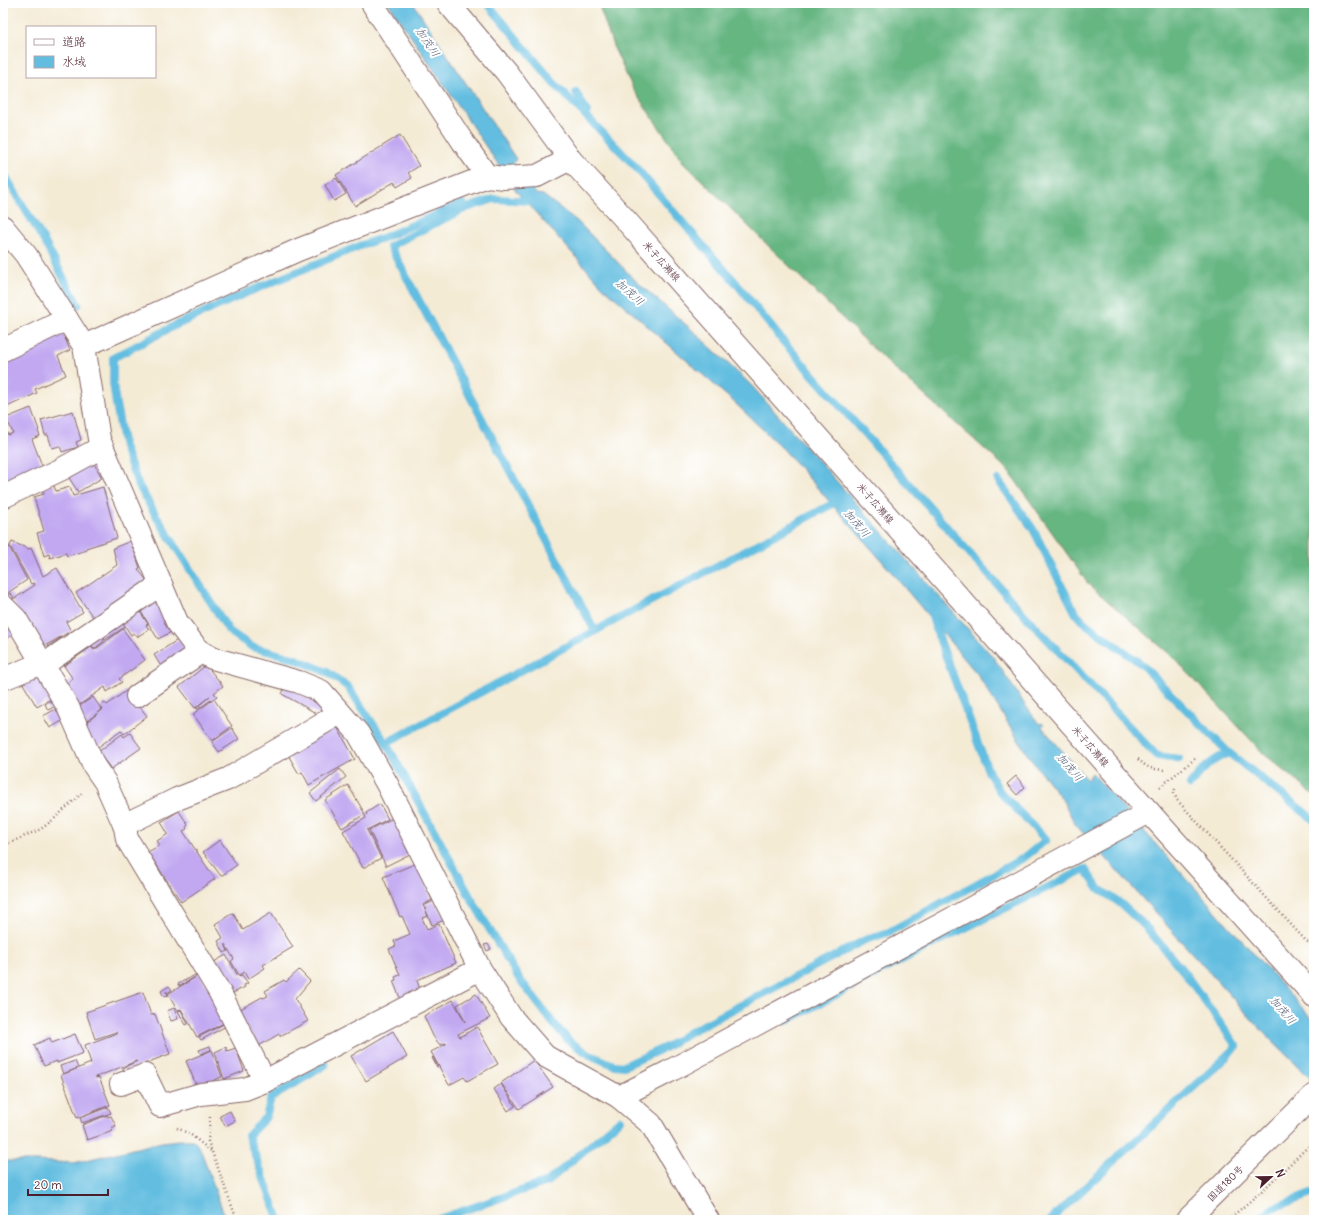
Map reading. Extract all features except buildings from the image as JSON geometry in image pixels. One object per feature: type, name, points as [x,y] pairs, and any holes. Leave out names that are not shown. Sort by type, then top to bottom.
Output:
[{"type":"main road","points":[[372,3],[463,142],[495,177]]},
{"type":"main road","name":"米子広瀬線","points":[[448,3],[507,73],[570,159],[648,245],[1144,808],[1314,996]]},
{"type":"main road","points":[[84,346],[298,250],[495,177],[537,176],[570,159]]},
{"type":"main road","points":[[3,226],[26,255],[84,346],[99,439],[177,622],[198,650],[212,658],[299,682],[321,691],[358,733],[387,784],[480,969],[511,1017],[546,1056],[619,1097],[651,1124],[708,1220]]},
{"type":"main road","points":[[3,350],[67,320]]},
{"type":"main road","points":[[3,497],[60,470],[102,447]]},
{"type":"main road","points":[[3,679],[52,659],[161,584]]},
{"type":"main road","points":[[3,606],[16,619],[68,707],[94,766],[104,782],[124,825],[127,839],[219,991],[265,1081]]},
{"type":"main road","points":[[137,696],[201,652]]},
{"type":"main road","points":[[124,825],[176,799],[228,779],[340,713]]},
{"type":"main road","points":[[619,1097],[1000,894],[1144,808]]},
{"type":"main road","points":[[121,1084],[146,1076],[160,1106],[201,1094],[245,1089],[265,1081],[480,969]]},
{"type":"main road","name":"国道180号","points":[[1187,1220],[1314,1095]]},
{"type":"path","points":[[1144,808],[1197,757]]},
{"type":"path","points":[[9,843],[41,829],[80,796],[99,774]]},
{"type":"path","points":[[1174,788],[1174,793],[1177,800],[1306,941],[1314,946]]},
{"type":"path","points":[[212,1093],[208,1141],[237,1220]]},
{"type":"path","points":[[171,1130],[178,1128],[190,1134],[212,1152]]},
{"type":"path","points":[[1228,1220],[1264,1189],[1314,1141]]},
{"type":"green space","points":[[598,3],[1314,3],[1314,795],[1264,754],[1173,657],[1089,585],[1008,470],[885,360],[683,162],[634,91],[613,46]]},
{"type":"water","name":"加茂川","points":[[388,3],[413,3],[516,159],[513,163],[536,194],[543,195],[577,221],[638,283],[691,329],[751,385],[994,658],[1039,724],[1042,723],[1044,725],[1042,727],[1087,780],[1092,773],[1314,1021],[1314,1082],[1266,1035],[1075,824],[1062,799],[1029,757],[978,675],[882,561],[784,450],[735,403],[603,287],[517,192]]},
{"type":"water","points":[[193,1140],[200,1148],[226,1220],[3,1220],[3,1161],[74,1163],[162,1142]]},
{"type":"waterway","points":[[487,3],[554,83],[633,164],[736,283],[782,340],[1018,608],[1157,756],[1179,759]]},
{"type":"waterway","points":[[576,92],[587,112]]},
{"type":"waterway","points":[[3,172],[44,241],[78,305]]},
{"type":"waterway","points":[[535,201],[494,199],[464,209],[390,246],[595,631]]},
{"type":"waterway","points":[[464,209],[463,203],[385,237],[246,293],[174,326],[113,358],[113,383],[124,447],[138,484],[155,514],[229,631],[252,647],[293,658],[327,672],[348,687],[386,743],[472,900],[518,977],[553,1023],[570,1042],[590,1055],[614,1065],[624,1066],[666,1047],[688,1033],[865,940],[889,932],[1025,857],[1046,840],[1000,792],[989,773],[931,613]]},
{"type":"waterway","points":[[998,480],[1033,529],[1076,614],[1086,624],[1140,663],[1229,753],[1314,820]]},
{"type":"waterway","points":[[386,743],[838,501]]},
{"type":"waterway","points":[[1190,785],[1207,766],[1229,753]]},
{"type":"waterway","points":[[786,1021],[925,948],[1085,869],[1098,888],[1120,903],[1146,927],[1184,972],[1237,1047],[1050,1220]]},
{"type":"waterway","points":[[279,1220],[248,1136],[266,1117],[271,1098],[325,1065]]},
{"type":"waterway","points":[[436,1220],[547,1182],[620,1120]]},
{"type":"waterway","points":[[1258,1220],[1273,1208],[1314,1193]]}]
